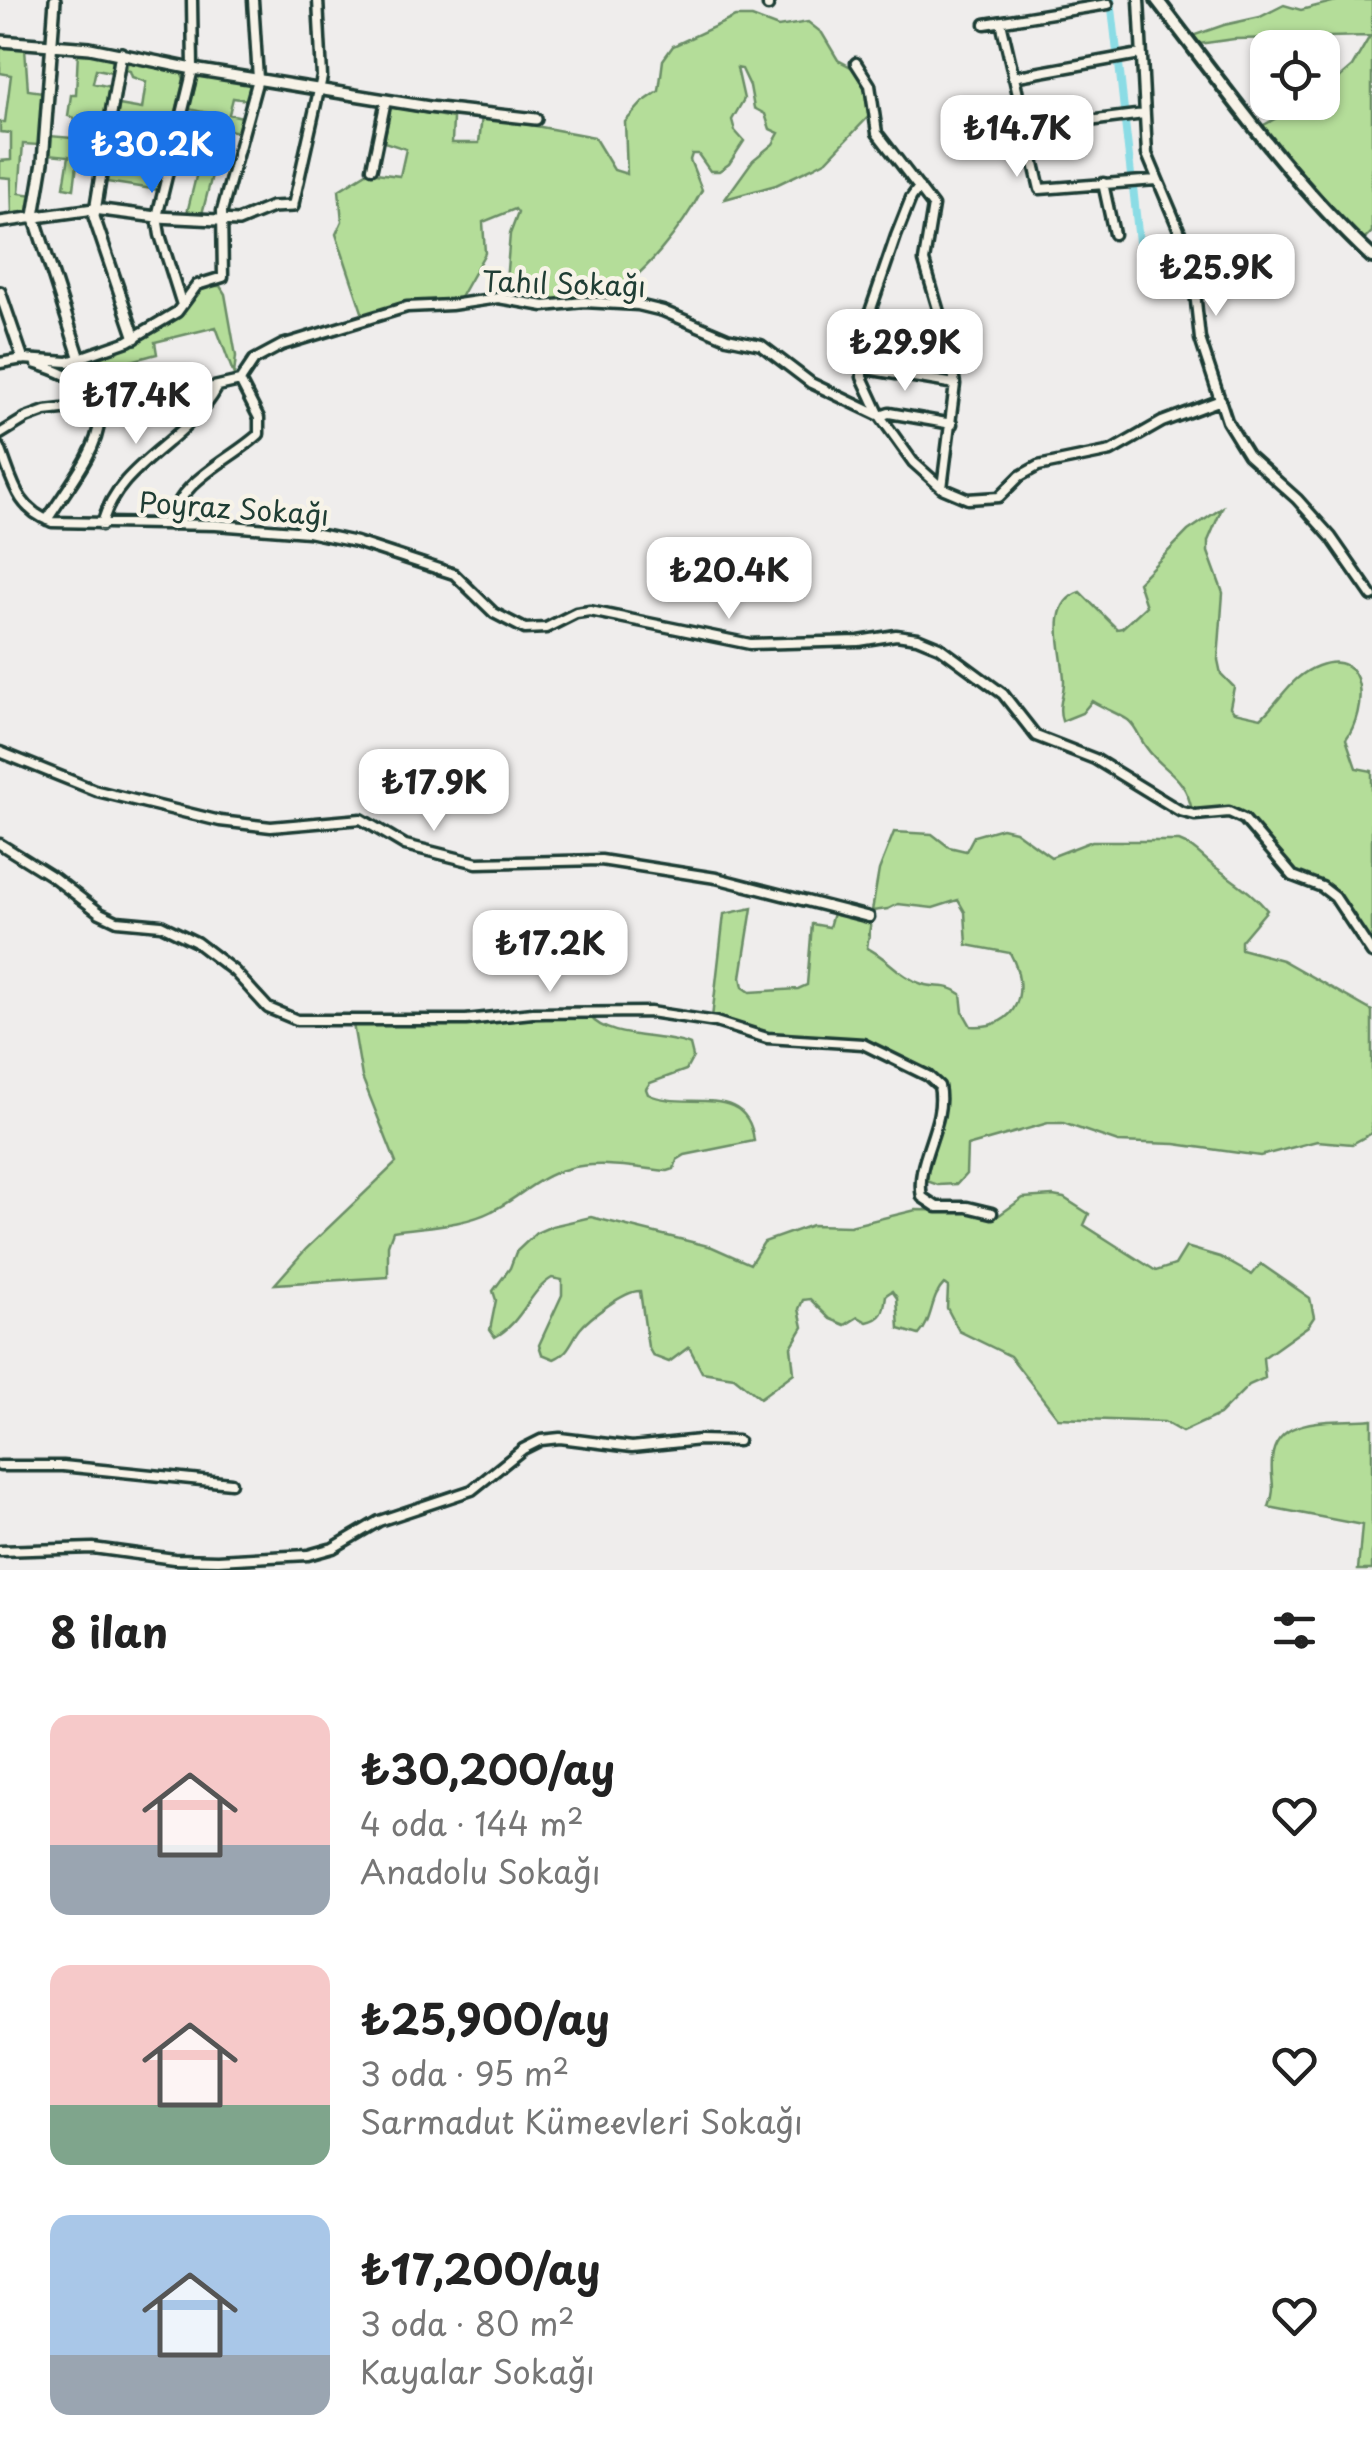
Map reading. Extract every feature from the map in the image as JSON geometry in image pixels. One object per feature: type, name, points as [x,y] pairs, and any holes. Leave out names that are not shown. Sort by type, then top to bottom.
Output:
[{"type":"main road","points":[[1157,0],[1268,143],[1326,211],[1372,256]]},
{"type":"street","points":[[56,0],[34,216],[80,359]]},
{"type":"street","points":[[182,305],[160,235],[158,216],[194,69],[192,0]]},
{"type":"street","points":[[0,363],[68,362],[135,338],[168,319],[197,285],[223,277],[221,220],[258,79],[253,0]]},
{"type":"street","points":[[0,231],[34,216],[94,208],[221,220],[248,219],[272,207],[293,206],[320,88],[318,0]]},
{"type":"street","points":[[1139,0],[1147,154],[1187,249],[1200,339],[1220,400],[1240,444],[1314,517],[1372,596]]},
{"type":"street","points":[[985,24],[1108,4]]},
{"type":"street","points":[[1001,22],[1040,189],[1156,180]]},
{"type":"street","points":[[0,41],[122,54],[386,100],[536,119]]},
{"type":"street","points":[[122,54],[94,208],[95,227],[135,338]]},
{"type":"street","points":[[1013,77],[1140,54]]},
{"type":"street","points":[[856,64],[870,85],[876,133],[932,206],[924,261],[956,384],[942,488],[968,499],[999,497],[1020,476],[1038,466],[1111,451],[1162,422],[1220,400]]},
{"type":"street","points":[[372,168],[386,100]]},
{"type":"street","points":[[970,117],[1020,109]]},
{"type":"street","points":[[1025,129],[1144,114]]},
{"type":"street","points":[[1103,183],[1114,234]]},
{"type":"street","points":[[920,187],[904,214],[864,328],[861,368],[880,416],[952,424]]},
{"type":"street","points":[[0,222],[14,222]]},
{"type":"street","points":[[0,292],[23,360]]},
{"type":"street","name":"Tahıl Sokağı","points":[[0,434],[36,413],[151,400],[240,381],[254,360],[282,345],[407,306],[498,298],[544,306],[623,303],[664,311],[728,338],[761,346],[811,383],[880,416],[914,462],[942,488]]},
{"type":"street","points":[[0,448],[26,508],[47,520],[96,442],[100,428],[97,404],[78,380],[23,360]]},
{"type":"street","points":[[861,368],[956,384]]},
{"type":"street","points":[[171,525],[180,498],[259,434],[260,418],[240,381]]},
{"type":"street","points":[[102,524],[113,494],[192,423],[216,388]]},
{"type":"street","name":"Poyraz Sokağı","points":[[47,520],[290,529],[356,542],[454,574],[494,614],[526,629],[546,628],[590,611],[750,644],[801,645],[896,634],[930,643],[1003,694],[1030,731],[1044,740],[1095,759],[1189,814],[1229,812],[1244,819],[1293,876],[1335,897],[1372,953]]},
{"type":"street","points":[[0,752],[97,792],[220,821],[270,828],[361,819],[415,848],[477,863],[588,859],[623,863],[716,878],[869,916]]},
{"type":"street","points":[[0,844],[53,877],[100,914],[118,921],[162,925],[196,942],[234,971],[268,1008],[297,1020],[466,1020],[532,1014],[650,1012],[716,1022],[767,1038],[862,1044],[928,1076],[939,1086],[939,1118],[920,1183],[922,1197],[937,1207],[967,1207],[992,1213]]},
{"type":"street","points":[[0,1551],[93,1548],[197,1560],[308,1555],[333,1548],[379,1521],[472,1490],[540,1440],[560,1438],[632,1447],[738,1441]]},
{"type":"street","points":[[0,1466],[64,1466],[231,1482]]},
{"type":"green space","points":[[1340,0],[1372,0],[1372,232],[1362,242],[1262,126],[1273,120],[1340,120],[1340,77],[1352,67],[1370,36],[1340,37],[1340,30],[1250,30],[1250,39],[1199,44],[1192,36],[1260,17],[1284,5],[1301,10]]},
{"type":"green space","points":[[735,17],[752,17],[778,27],[808,22],[822,33],[838,60],[860,72],[869,94],[870,115],[827,160],[776,185],[725,199],[753,160],[773,144],[779,133],[770,129],[765,114],[754,108],[750,86],[742,69],[737,68],[744,99],[732,120],[744,141],[729,164],[719,171],[710,171],[698,154],[692,154],[690,160],[702,190],[660,251],[618,290],[581,302],[505,294],[510,234],[518,213],[515,209],[483,222],[485,253],[458,301],[405,302],[363,315],[336,234],[342,221],[339,190],[368,172],[400,176],[406,149],[384,142],[391,107],[453,118],[452,143],[479,143],[482,116],[594,137],[614,170],[627,174],[625,122],[659,91],[663,60],[673,46]]},
{"type":"green space","points":[[0,47],[25,48],[28,90],[43,92],[39,145],[23,144],[19,193],[34,195],[32,210],[12,216],[11,178],[0,177],[0,161],[11,160],[11,133],[0,132],[0,122],[5,122],[11,75],[0,73]]},
{"type":"green space","points":[[78,51],[108,55],[114,61],[112,72],[96,69],[93,83],[110,87],[100,150],[79,147],[74,189],[64,187],[69,156],[48,154],[50,136],[72,138],[74,118],[68,116],[71,95],[76,95]]},
{"type":"green space","points":[[128,61],[182,74],[184,79],[170,136],[148,131],[147,149],[166,152],[159,190],[107,182],[109,169],[133,173],[137,158],[110,153],[119,105],[142,109],[146,82],[126,70]]},
{"type":"green space","points":[[198,75],[251,84],[248,100],[233,98],[229,114],[242,117],[238,132],[224,129],[202,214],[187,213],[207,132],[203,130],[207,113],[189,109]]},
{"type":"green space","points":[[204,286],[220,286],[225,294],[236,356],[234,375],[216,327],[155,342],[157,354],[116,365],[74,369],[47,362],[94,357],[145,338],[172,321]]},
{"type":"green space","points":[[1222,508],[1208,541],[1208,552],[1223,593],[1218,660],[1221,674],[1234,687],[1230,707],[1234,712],[1261,718],[1301,676],[1334,662],[1346,665],[1359,684],[1358,713],[1346,739],[1356,768],[1372,771],[1372,944],[1336,890],[1293,872],[1246,816],[1226,809],[1192,811],[1179,781],[1153,756],[1128,720],[1092,701],[1082,713],[1062,721],[1064,681],[1058,631],[1062,607],[1080,592],[1117,629],[1122,628],[1146,606],[1138,582],[1188,531]]},
{"type":"green space","points":[[1002,828],[1015,831],[1051,857],[1092,841],[1179,841],[1250,893],[1267,910],[1241,941],[1241,949],[1282,960],[1372,1011],[1372,1133],[1352,1144],[1317,1141],[1260,1156],[1175,1144],[1118,1142],[1063,1123],[1048,1123],[967,1146],[966,1174],[957,1184],[938,1185],[924,1180],[944,1104],[940,1082],[928,1072],[855,1038],[784,1037],[712,1018],[724,914],[752,908],[741,977],[743,987],[750,992],[807,985],[812,924],[829,927],[834,910],[871,920],[867,948],[907,977],[961,994],[963,1012],[971,1026],[1000,1021],[1016,1004],[1016,967],[1010,953],[967,945],[965,912],[958,900],[933,908],[898,904],[872,911],[879,870],[894,832],[932,834],[949,847],[966,851],[974,836]]},
{"type":"green space","points":[[590,1016],[609,1029],[690,1045],[693,1057],[686,1070],[650,1083],[648,1094],[662,1099],[727,1104],[740,1110],[749,1122],[754,1141],[685,1155],[668,1171],[605,1165],[567,1169],[546,1177],[481,1216],[393,1231],[388,1245],[388,1277],[275,1284],[396,1163],[362,1077],[353,1024],[447,1025]]},
{"type":"green space","points":[[1023,1198],[1064,1198],[1089,1214],[1084,1225],[1156,1271],[1175,1265],[1186,1247],[1220,1257],[1252,1275],[1261,1264],[1310,1298],[1314,1317],[1308,1326],[1263,1358],[1265,1378],[1249,1385],[1219,1415],[1182,1432],[1164,1422],[1058,1418],[1010,1356],[959,1331],[947,1308],[948,1287],[944,1284],[919,1335],[899,1329],[897,1298],[892,1291],[886,1295],[880,1316],[867,1322],[858,1317],[845,1325],[830,1319],[810,1299],[803,1300],[799,1309],[803,1327],[791,1347],[794,1373],[760,1398],[734,1377],[702,1372],[689,1347],[669,1362],[653,1356],[648,1347],[640,1291],[600,1311],[554,1359],[542,1354],[539,1345],[562,1295],[562,1280],[552,1278],[544,1284],[505,1331],[495,1337],[490,1330],[496,1300],[493,1291],[516,1252],[536,1233],[552,1226],[591,1217],[712,1247],[750,1264],[764,1242],[812,1225],[850,1226],[916,1210],[998,1216]]},
{"type":"green space","points":[[1372,1419],[1372,1570],[1358,1570],[1362,1525],[1269,1507],[1272,1460],[1284,1434],[1296,1427]]},
{"type":"waterway","points":[[1111,0],[1117,52]]},
{"type":"waterway","points":[[1119,64],[1124,110]]},
{"type":"waterway","points":[[1125,122],[1131,175]]},
{"type":"waterway","points":[[1133,187],[1141,260]]}]
